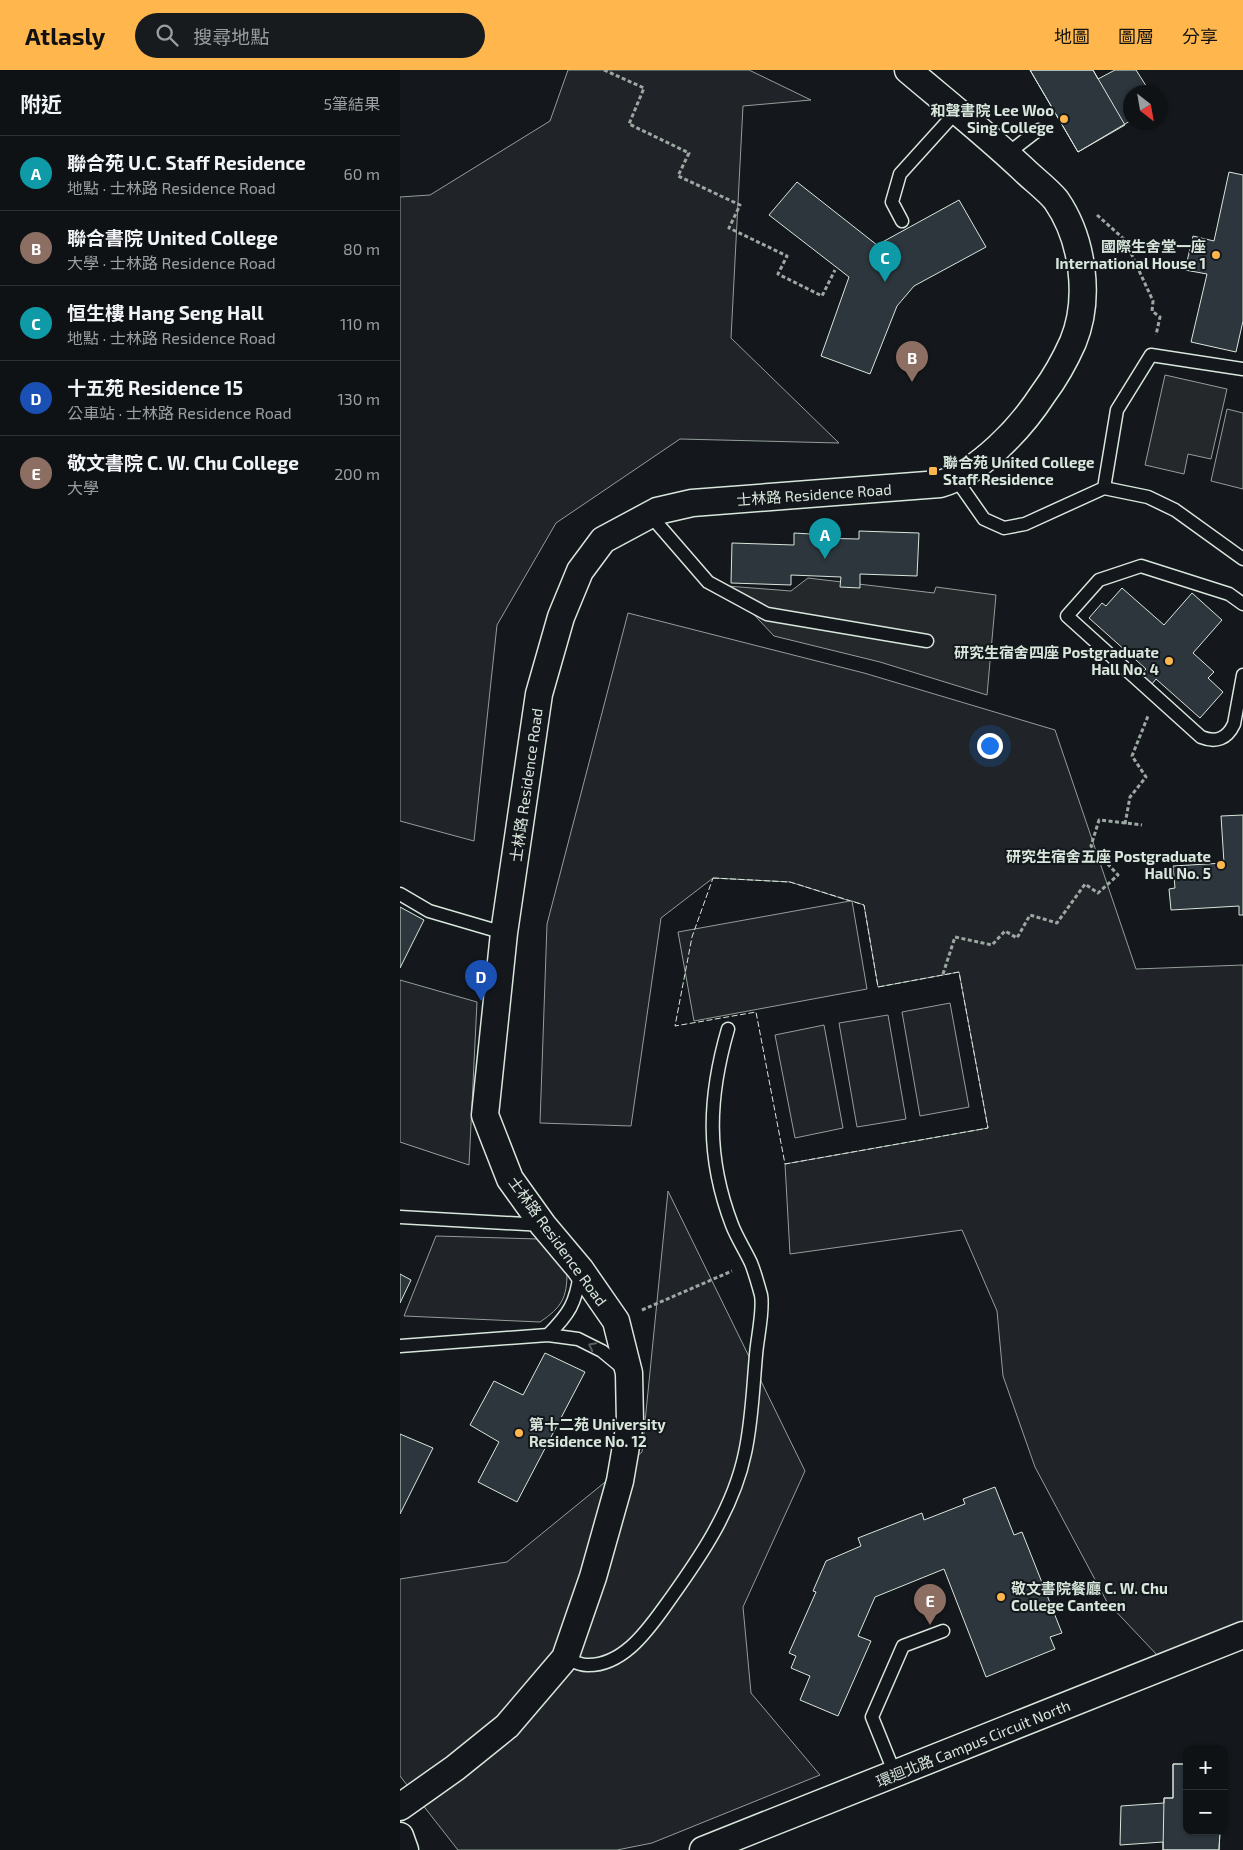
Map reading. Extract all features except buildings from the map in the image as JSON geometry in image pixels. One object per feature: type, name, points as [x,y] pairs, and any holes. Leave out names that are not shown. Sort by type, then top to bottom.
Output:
[{"type":"street","name":"士林路 Residence Road","points":[[400,1807],[455,1768],[507,1726],[565,1658],[593,1577],[620,1481],[630,1423],[629,1374],[616,1321],[580,1269],[543,1225],[510,1179],[485,1115],[504,933],[539,694],[560,617],[580,571],[603,540],[650,514],[692,503],[940,484],[956,480],[1011,434],[1036,406],[1057,374],[1074,341],[1081,312],[1082,283],[1080,263],[1069,226],[1055,200],[916,72]]},
{"type":"street","name":"環迴北路 Campus Circuit North","points":[[703,1850],[1243,1635]]},
{"type":"street","points":[[400,1836],[404,1850]]},
{"type":"lane","points":[[902,221],[892,202],[900,174],[957,111]]},
{"type":"lane","points":[[1007,154],[1038,130]]},
{"type":"lane","points":[[1104,488],[1117,410],[1151,355],[1243,369]]},
{"type":"lane","points":[[956,480],[984,519],[1004,528],[1025,524],[1104,488],[1126,491],[1164,503],[1243,559]]},
{"type":"lane","points":[[650,514],[708,582],[767,614],[927,641]]},
{"type":"lane","points":[[1243,604],[1229,594],[1141,566],[1099,580],[1067,616],[1201,737],[1217,740],[1225,737],[1234,724],[1243,675]]},
{"type":"lane","points":[[400,894],[430,911],[504,933]]},
{"type":"lane","points":[[565,1658],[586,1665],[603,1663],[630,1648],[646,1632],[701,1557],[734,1490],[745,1454],[752,1411],[762,1298],[751,1263],[733,1227],[720,1189],[713,1149],[712,1108],[717,1068],[728,1029]]},
{"type":"lane","points":[[400,1216],[543,1225]]},
{"type":"lane","points":[[548,1335],[566,1317],[577,1296],[580,1269]]},
{"type":"lane","points":[[400,1346],[548,1335],[578,1339],[602,1351],[629,1374]]},
{"type":"lane","points":[[895,1774],[872,1717],[903,1646],[943,1631]]},
{"type":"path","points":[[604,70],[644,88],[629,124],[689,153],[678,176],[740,206],[729,228],[787,256],[778,274],[822,296],[835,270]]},
{"type":"path","points":[[1096,214],[1125,240],[1153,301],[1152,312],[1160,317],[1151,355]]},
{"type":"path","points":[[1124,824],[1130,797],[1146,777],[1132,756],[1150,711],[1160,700]]},
{"type":"path","points":[[943,974],[954,937],[992,945],[1005,930],[1017,938],[1030,915],[1057,923],[1085,884],[1098,894],[1118,875],[1092,846],[1099,820],[1142,826]]},
{"type":"path","points":[[616,1321],[751,1263]]},
{"type":"shaded area","points":[[568,70],[749,70],[811,100],[743,106],[731,338],[839,443],[680,439],[556,523],[497,625],[474,841],[400,821],[400,197],[430,195],[550,121]]},
{"type":"shaded area","points":[[1165,375],[1227,389],[1211,459],[1188,454],[1184,474],[1145,465]]},
{"type":"shaded area","points":[[1227,409],[1243,413],[1243,489],[1211,481]]},
{"type":"shaded area","points":[[808,578],[934,593],[936,587],[996,595],[987,695],[880,662],[774,636],[727,586],[791,591]]},
{"type":"shaded area","points":[[628,613],[864,673],[1055,730],[1136,969],[1243,965],[1243,1622],[1158,1656],[1107,1602],[1035,1467],[1003,1376],[997,1311],[962,1230],[790,1254],[785,1164],[988,1128],[959,972],[878,987],[864,905],[852,901],[867,989],[694,1021],[678,932],[850,901],[790,882],[713,878],[661,918],[631,1126],[540,1123],[547,924]]},
{"type":"shaded area","points":[[400,980],[477,1002],[469,1165],[400,1142]]},
{"type":"shaded area","points":[[950,1003],[969,1107],[920,1116],[902,1012]]},
{"type":"shaded area","points":[[888,1015],[906,1119],[857,1127],[839,1023]]},
{"type":"shaded area","points":[[824,1025],[843,1128],[795,1138],[775,1035]]},
{"type":"shaded area","points":[[668,1191],[805,1471],[743,1607],[751,1693],[820,1775],[652,1843],[617,1850],[458,1850],[400,1776],[400,1579],[507,1562],[642,1452]]},
{"type":"shaded area","points":[[436,1236],[538,1239],[567,1272],[566,1289],[562,1301],[554,1312],[540,1322],[404,1316]]},
{"type":"fence","points":[[713,878],[790,882],[864,905],[878,987],[959,972],[988,1128],[785,1164],[756,1012],[675,1026],[692,937],[713,878]]},
{"type":"place","name":"和聲書院 Lee Woo Sing College","points":[[1064,119]]},
{"type":"place","name":"國際生舍堂一座 International House 1","points":[[1216,255]]},
{"type":"place","name":"恒生樓 Hang Seng Hall","points":[[885,282]]},
{"type":"place","name":"聯合書院 United College","points":[[912,382]]},
{"type":"place","name":"聯合苑 United College Staff Residence","points":[[933,471]]},
{"type":"place","name":"聯合苑 U.C. Staff Residence","points":[[825,559]]},
{"type":"place","name":"研究生宿舍四座 Postgraduate Hall No. 4","points":[[1169,661]]},
{"type":"place","name":"研究生宿舍五座 Postgraduate Hall No. 5","points":[[1221,865]]},
{"type":"place","name":"十五苑 Residence 15","points":[[481,1001]]},
{"type":"place","name":"第十二苑 University Residence No. 12","points":[[519,1433]]},
{"type":"place","name":"敬文書院餐廳 C. W. Chu College Canteen","points":[[1001,1597]]},
{"type":"place","name":"敬文書院 C. W. Chu College","points":[[930,1625]]}]
